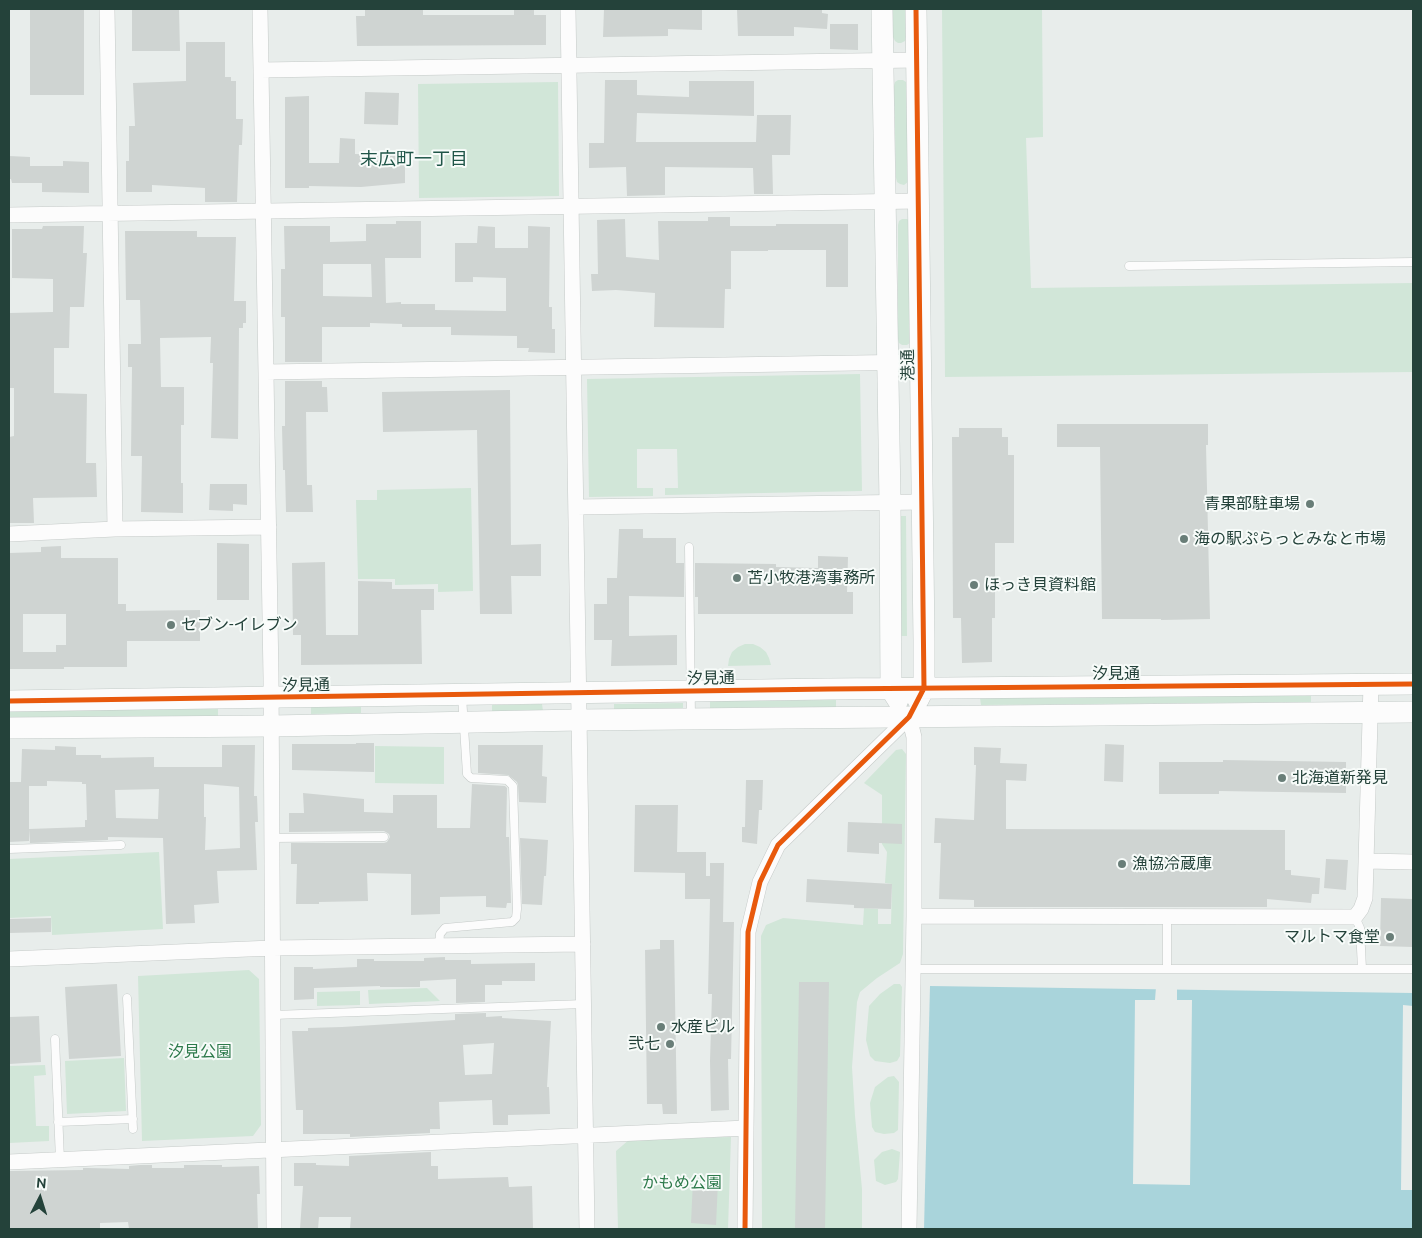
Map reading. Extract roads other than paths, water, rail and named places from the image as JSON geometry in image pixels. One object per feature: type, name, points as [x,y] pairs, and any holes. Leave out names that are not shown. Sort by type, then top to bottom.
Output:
[{"type":"street","points":[[107,9],[115,529]]},
{"type":"street","points":[[260,9],[272,698],[274,1229]]},
{"type":"street","points":[[568,9],[587,1229]]},
{"type":"street","name":"港通","points":[[882,9],[891,688]]},
{"type":"street","name":"港通","points":[[910,717],[924,688],[916,9]]},
{"type":"street","points":[[261,70],[917,60]]},
{"type":"street","points":[[9,216],[919,201]]},
{"type":"street","points":[[266,372],[921,362]]},
{"type":"street","points":[[576,507],[922,502]]},
{"type":"street","points":[[9,534],[115,529],[269,527]]},
{"type":"street","points":[[914,916],[1355,917],[1361,909],[1365,898],[1371,684]]},
{"type":"street","name":"汐見通","points":[[9,701],[891,688],[1413,684]]},
{"type":"street","points":[[891,688],[910,717],[914,737],[914,968],[909,1229]]},
{"type":"street","points":[[9,728],[272,726],[579,720],[1413,712]]},
{"type":"street","points":[[745,1229],[748,932],[760,882],[778,845],[887,737],[910,717]]},
{"type":"street","points":[[1366,861],[1413,862]]},
{"type":"street","points":[[9,958],[272,948],[583,944]]},
{"type":"street","points":[[9,1162],[746,1128]]},
{"type":"lane","points":[[1129,266],[1413,262]]},
{"type":"lane","points":[[690,547],[691,719]]},
{"type":"lane","points":[[439,946],[440,934],[445,928],[512,922],[516,918],[517,908],[513,786],[507,780],[471,778],[467,774],[462,695]]},
{"type":"lane","points":[[272,838],[384,838]]},
{"type":"lane","points":[[9,850],[121,845]]},
{"type":"lane","points":[[1167,917],[1167,969]]},
{"type":"lane","points":[[1355,917],[1360,928],[1362,969]]},
{"type":"lane","points":[[914,968],[1413,969]]},
{"type":"lane","points":[[127,998],[133,1129]]},
{"type":"lane","points":[[273,1015],[584,1004]]},
{"type":"lane","points":[[55,1040],[60,1160]]},
{"type":"lane","points":[[58,1122],[132,1118]]},
{"type":"water","points":[[930,986],[1413,993],[1413,1229],[924,1229]]},
{"type":"place","name":"青果部駐車場","points":[[1310,504]]},
{"type":"place","name":"海の駅ぷらっとみなと市場","points":[[1184,539]]},
{"type":"place","name":"苫小牧港湾事務所","points":[[737,578]]},
{"type":"place","name":"ほっき貝資料館","points":[[974,585]]},
{"type":"place","name":"セブン-イレブン","points":[[171,625]]},
{"type":"place","name":"北海道新発見","points":[[1282,778]]},
{"type":"place","name":"漁協冷蔵庫","points":[[1122,864]]},
{"type":"place","name":"マルトマ食堂","points":[[1390,937]]},
{"type":"place","name":"水産ビル","points":[[661,1027]]},
{"type":"place","name":"弐七","points":[[670,1044]]},
{"type":"district","name":"末広町一丁目","points":[[414,159]]},
{"type":"park label","name":"汐見公園","points":[[200,1052]]},
{"type":"park label","name":"かもめ公園","points":[[682,1183]]}]
